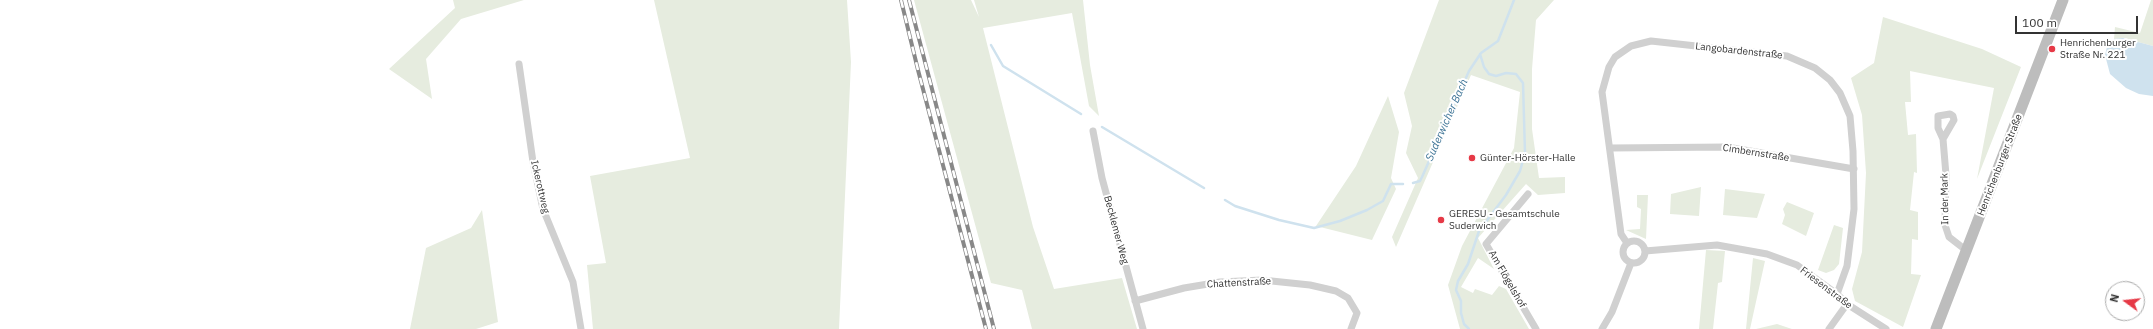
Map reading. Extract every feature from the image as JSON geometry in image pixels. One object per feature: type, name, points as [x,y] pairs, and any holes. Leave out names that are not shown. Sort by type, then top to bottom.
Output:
[{"type":"main road","name":"Henrichenburger Straße","points":[[1936,329],[2063,0]]},
{"type":"street","name":"Langobardenstraße","points":[[1627,243],[1621,234],[1602,92],[1609,67],[1615,57],[1631,46],[1651,41],[1787,56],[1815,68],[1830,80],[1840,93],[1850,116],[1853,139],[1854,209],[1850,249],[1845,274],[1837,294]]},
{"type":"street","name":"Ickerottweg","points":[[519,64],[534,162],[543,209],[573,282],[581,329]]},
{"type":"street","name":"Becklemer Weg","points":[[1093,131],[1102,178],[1143,329]]},
{"type":"street","name":"In der Mark","points":[[1943,138],[1946,178],[1945,225],[1948,237],[1967,250]]},
{"type":"street","name":"Cimbernstraße","points":[[1610,148],[1727,147],[1854,169]]},
{"type":"street","name":"Am Flögelshof","points":[[1528,194],[1486,244],[1536,329]]},
{"type":"street","points":[[1637,241],[1642,245],[1645,251],[1641,260],[1631,263],[1626,259],[1623,253],[1627,243],[1637,241]]},
{"type":"street","name":"Friesenstraße","points":[[1645,251],[1711,245],[1750,250],[1797,266],[1837,294],[1847,304],[1886,329]]},
{"type":"street","points":[[1602,329],[1612,312],[1631,263]]},
{"type":"street","name":"Chattenstraße","points":[[1135,301],[1184,288],[1220,282],[1262,280],[1310,285],[1336,291],[1348,298],[1357,313],[1351,329]]},
{"type":"street","points":[[1829,329],[1847,304]]},
{"type":"shaded area","points":[[453,0],[524,0],[461,19],[426,59],[432,99],[389,69],[455,8]]},
{"type":"shaded area","points":[[654,0],[847,0],[851,62],[839,329],[593,329],[587,265],[606,263],[590,176],[690,158]]},
{"type":"shaded area","points":[[914,0],[971,0],[979,17],[974,0],[1083,0],[1090,65],[1099,116],[1089,106],[1072,13],[983,28],[1033,227],[1054,289],[1122,278],[1137,329],[1032,329],[1022,290],[991,283]]},
{"type":"shaded area","points":[[1439,0],[1554,0],[1536,20],[1532,69],[1532,129],[1539,178],[1565,177],[1565,193],[1538,195],[1526,184],[1478,238],[1494,269],[1478,258],[1461,287],[1473,293],[1475,289],[1492,295],[1499,286],[1506,289],[1529,329],[1460,329],[1448,285],[1462,246],[1514,148],[1520,92],[1471,75],[1396,247],[1392,237],[1418,178],[1406,153],[1412,126],[1404,93]]},
{"type":"shaded area","points":[[2151,0],[2153,0],[2153,46],[2123,38],[2114,39],[2115,27],[2140,33]]},
{"type":"shaded area","points":[[1883,17],[1982,49],[2021,67],[1977,179],[1994,88],[1910,71],[1911,102],[1905,102],[1908,135],[1916,134],[1917,173],[1914,172],[1910,210],[1918,212],[1918,240],[1912,239],[1911,274],[1921,275],[1903,327],[1855,301],[1852,289],[1862,252],[1866,173],[1862,115],[1851,78],[1874,63]]},
{"type":"shaded area","points":[[1388,96],[1399,132],[1391,178],[1396,189],[1372,240],[1316,226],[1356,166]]},
{"type":"shaded area","points":[[1701,187],[1699,216],[1670,214],[1671,194]]},
{"type":"shaded area","points":[[1725,189],[1765,194],[1757,218],[1723,215]]},
{"type":"shaded area","points":[[1637,195],[1648,195],[1646,239],[1626,230],[1640,229],[1641,209],[1637,207]]},
{"type":"shaded area","points":[[1787,202],[1814,213],[1806,236],[1782,224],[1785,215],[1783,209]]},
{"type":"shaded area","points":[[482,210],[498,322],[476,329],[410,329],[426,248],[471,228]]},
{"type":"shaded area","points":[[1834,225],[1843,228],[1839,264],[1834,270],[1826,273],[1818,270]]},
{"type":"shaded area","points":[[1706,250],[1725,251],[1722,282],[1718,283],[1713,329],[1699,329]]},
{"type":"shaded area","points":[[1753,258],[1765,261],[1750,329],[1746,329]]},
{"type":"shaded area","points":[[1777,324],[1792,329],[1756,329]]},
{"type":"water","points":[[2123,38],[2153,46],[2153,96],[2139,94],[2126,88],[2110,74],[2105,55],[2107,47],[2114,39]]},
{"type":"waterway","name":"Suderwicher Bach","points":[[1413,183],[1420,181],[1469,71],[1481,53],[1498,41],[1514,0]]},
{"type":"waterway","name":"Suderwicher Bach","points":[[991,45],[1003,66],[1081,114]]},
{"type":"waterway","name":"Suderwicher Bach","points":[[1469,329],[1464,324],[1461,313],[1461,301],[1456,290],[1458,281],[1468,264],[1479,231],[1506,195],[1520,171],[1525,153],[1523,83],[1516,74],[1506,73],[1496,76],[1489,74],[1484,67],[1480,54]]},
{"type":"waterway","name":"Suderwicher Bach","points":[[1102,127],[1204,188]]},
{"type":"waterway","name":"Suderwicher Bach","points":[[1225,200],[1235,206],[1279,220],[1314,228],[1340,221],[1367,210],[1383,201],[1391,184],[1403,184]]},
{"type":"railway","points":[[901,0],[986,329]]},
{"type":"railway","points":[[909,0],[994,329]]},
{"type":"place","name":"Henrichenburger Straße Nr. 221","points":[[2052,49]]},
{"type":"place","name":"Günter-Hörster-Halle","points":[[1472,158]]},
{"type":"place","name":"GERESU - Gesamtschule Suderwich","points":[[1441,220]]}]
